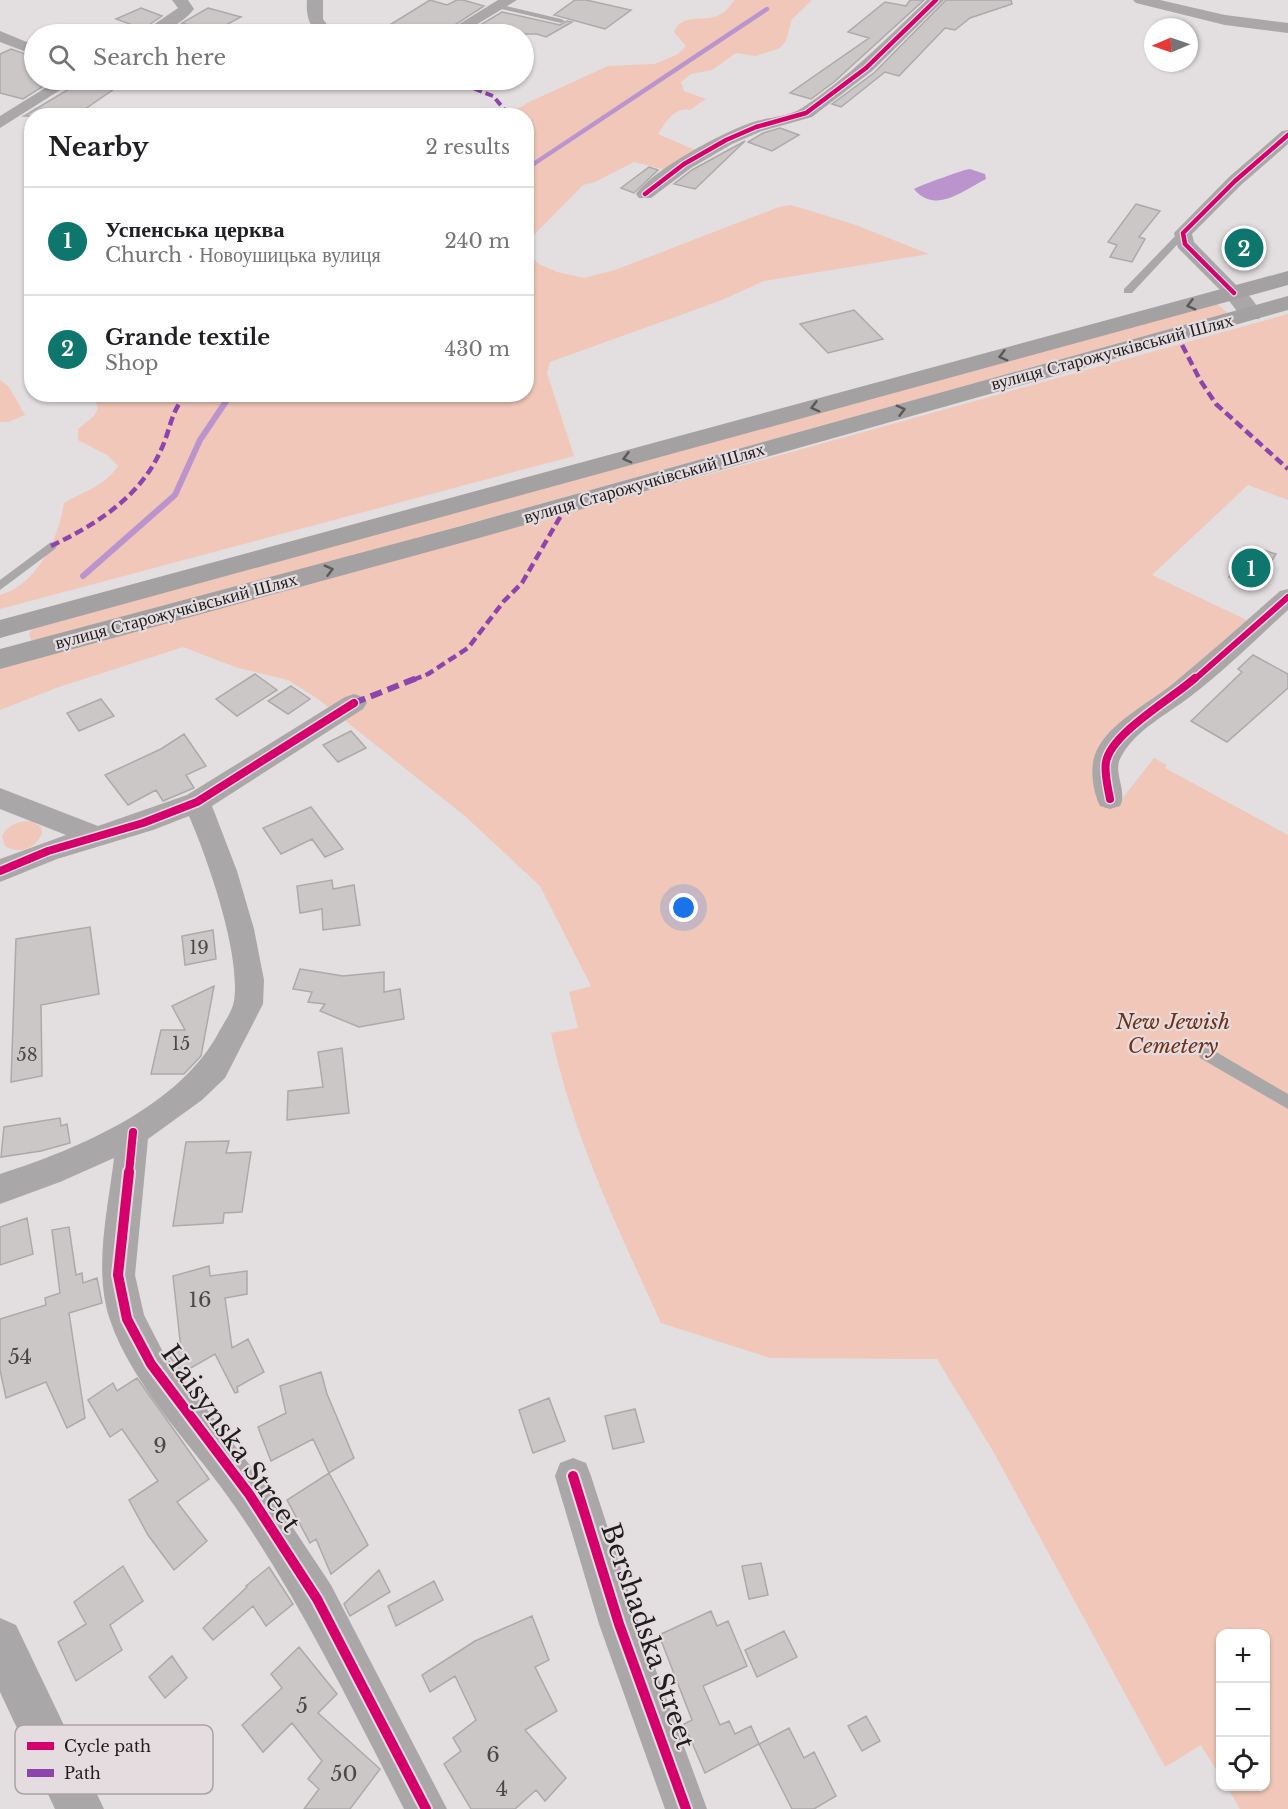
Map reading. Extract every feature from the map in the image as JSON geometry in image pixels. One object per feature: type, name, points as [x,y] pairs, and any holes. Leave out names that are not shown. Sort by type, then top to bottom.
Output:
[{"type":"main road","name":"вулиця Старожучківський Шлях","points":[[0,629],[1288,278]]},
{"type":"main road","name":"вулиця Старожучківський Шлях","points":[[0,659],[470,532],[1288,303]]},
{"type":"street","points":[[165,24],[186,9],[180,0]]},
{"type":"street","points":[[315,0],[313,17],[317,24]]},
{"type":"street","points":[[645,194],[690,158],[754,128],[806,113],[866,68],[936,0]]},
{"type":"street","points":[[1141,0],[1215,18],[1288,28]]},
{"type":"street","points":[[468,24],[505,3]]},
{"type":"street","points":[[0,36],[24,46]]},
{"type":"street","points":[[0,123],[52,90]]},
{"type":"street","points":[[1251,314],[1234,293],[1185,244],[1183,233],[1236,181],[1288,135]]},
{"type":"street","points":[[1110,799],[1104,764],[1109,752],[1139,720],[1182,690],[1288,597]]},
{"type":"street","points":[[0,870],[95,836],[143,823],[197,802],[354,703]]},
{"type":"street","points":[[0,798],[95,836]]},
{"type":"street","points":[[0,1189],[43,1175],[120,1142],[202,1082],[218,1064],[242,1020],[249,1000],[244,949],[207,824],[197,802]]},
{"type":"street","name":"Haisynska Street","points":[[133,1132],[118,1275],[127,1319],[151,1364],[249,1494],[317,1599],[426,1809]]},
{"type":"street","name":"Bershadska Street","points":[[573,1476],[619,1624],[686,1809]]},
{"type":"street","points":[[0,1641],[40,1725]]},
{"type":"street","points":[[73,1794],[80,1809]]},
{"type":"lane","points":[[505,3],[561,21]]},
{"type":"lane","points":[[1128,291],[1183,233]]},
{"type":"lane","points":[[0,586],[51,546]]},
{"type":"lane","points":[[1206,1053],[1288,1102]]},
{"type":"green space","points":[[735,0],[812,0],[792,19],[786,41],[780,48],[756,56],[736,53],[712,70],[691,74],[681,82],[684,91],[706,99],[690,110],[675,113],[667,120],[658,134],[695,150],[666,170],[634,162],[595,182],[583,185],[534,235],[534,108],[519,108],[608,66],[655,64],[678,54],[686,46],[674,32],[682,22],[711,18],[725,11]]},
{"type":"green space","points":[[791,205],[853,224],[929,254],[764,281],[722,300],[550,362],[547,373],[574,456],[0,609],[0,595],[13,590],[25,581],[44,558],[57,531],[64,503],[107,479],[118,466],[107,455],[78,440],[78,429],[93,417],[98,409],[96,402],[534,402],[534,259],[557,272],[584,278],[615,270],[779,207]]},
{"type":"green space","points":[[1216,303],[1228,313],[38,643],[31,640],[29,634],[32,629]]},
{"type":"green space","name":"New Jewish Cemetery","points":[[1288,314],[1288,500],[1248,485],[1152,575],[1253,623],[1104,749],[1118,804],[1154,758],[1167,765],[1165,768],[1288,835],[1288,1809],[1240,1809],[1229,1791],[1270,1791],[1270,1629],[1216,1629],[1216,1769],[1201,1745],[1165,1767],[993,1451],[937,1359],[770,1358],[661,1323],[613,1217],[584,1145],[571,1109],[551,1033],[578,1028],[569,992],[591,986],[540,886],[466,817],[318,699],[288,680],[238,668],[183,647],[56,688],[0,710],[0,664],[759,461]]},
{"type":"green space","points":[[0,380],[9,387],[25,415],[8,422],[0,422]]},
{"type":"green space","points":[[31,821],[41,827],[42,833],[36,843],[22,850],[5,846],[2,836],[10,826]]},
{"type":"shaded area","points":[[970,169],[985,174],[986,179],[950,198],[931,200],[914,189],[942,178]]},
{"type":"building","points":[[430,0],[447,5],[463,0],[484,6],[456,24],[391,24]]},
{"type":"building","points":[[575,0],[586,0],[631,10],[605,29],[554,15]]},
{"type":"building","points":[[910,0],[924,0],[834,82],[811,99],[790,93],[869,38],[848,32],[885,2],[906,6]]},
{"type":"building","points":[[946,0],[1011,0],[1012,4],[970,18],[955,30],[945,28],[899,76],[885,72],[841,107],[832,104],[874,73]]},
{"type":"building","points":[[141,8],[162,16],[150,24],[130,24],[116,19]]},
{"type":"building","points":[[208,8],[241,17],[228,24],[182,23]]},
{"type":"building","points":[[502,12],[560,25],[567,21],[572,22],[546,37],[534,34],[534,24],[482,24]]},
{"type":"building","points":[[11,49],[24,54],[24,90],[37,90],[23,99],[0,93],[0,54]]},
{"type":"building","points":[[67,90],[113,90],[87,108],[37,108]]},
{"type":"building","points":[[780,128],[799,135],[772,151],[748,142],[763,133]]},
{"type":"building","points":[[745,141],[695,189],[674,184],[692,170]]},
{"type":"building","points":[[649,167],[658,170],[634,193],[621,188]]},
{"type":"building","points":[[1136,204],[1160,211],[1139,237],[1145,239],[1132,262],[1110,257],[1117,245],[1108,242]]},
{"type":"building","points":[[854,310],[883,339],[828,353],[800,324]]},
{"type":"building","points":[[1256,548],[1276,554],[1256,587],[1229,577],[1245,551]]},
{"type":"building","points":[[1253,655],[1288,674],[1288,688],[1227,742],[1191,721],[1242,672],[1238,669]]},
{"type":"building","points":[[255,674],[277,690],[237,716],[216,699]]},
{"type":"building","points":[[291,686],[310,699],[288,714],[268,701]]},
{"type":"building","points":[[101,699],[114,716],[79,731],[67,713]]},
{"type":"building","points":[[351,731],[366,748],[338,762],[323,745]]},
{"type":"building","points":[[184,734],[206,766],[186,775],[194,788],[163,801],[156,790],[128,805],[105,775],[161,749]]},
{"type":"building","points":[[311,807],[343,849],[325,857],[312,839],[281,854],[263,828]]},
{"type":"building","points":[[332,880],[333,889],[354,885],[360,925],[323,930],[322,909],[300,913],[297,886]]},
{"type":"building","points":[[90,927],[99,994],[41,1005],[42,1076],[11,1082],[16,939]]},
{"type":"building","points":[[213,930],[216,959],[185,965],[182,936]]},
{"type":"building","points":[[300,969],[343,976],[384,972],[384,992],[400,989],[404,1019],[359,1027],[320,1011],[325,1004],[308,1002],[312,992],[293,989]]},
{"type":"building","points":[[214,986],[201,1056],[184,1074],[151,1074],[161,1030],[185,1030],[172,1006]]},
{"type":"building","points":[[342,1048],[349,1113],[287,1120],[288,1091],[323,1087],[318,1052]]},
{"type":"building","points":[[60,1118],[61,1126],[67,1124],[70,1143],[41,1151],[1,1157],[4,1127]]},
{"type":"building","points":[[229,1141],[226,1153],[251,1152],[242,1212],[224,1213],[223,1223],[173,1226],[186,1142]]},
{"type":"building","points":[[27,1218],[33,1254],[0,1265],[0,1227]]},
{"type":"building","points":[[69,1227],[76,1275],[82,1273],[83,1283],[97,1278],[102,1303],[69,1313],[85,1418],[67,1428],[46,1382],[6,1398],[0,1370],[0,1319],[46,1305],[45,1298],[60,1293],[52,1230]]},
{"type":"building","points":[[209,1266],[210,1276],[247,1271],[247,1294],[225,1298],[232,1348],[248,1339],[264,1372],[237,1387],[238,1392],[235,1393],[215,1354],[182,1373],[169,1356],[181,1349],[173,1276]]},
{"type":"building","points":[[321,1372],[327,1394],[354,1458],[329,1473],[313,1439],[271,1461],[258,1427],[286,1413],[280,1386]]},
{"type":"building","points":[[137,1378],[209,1479],[177,1502],[207,1541],[174,1570],[148,1535],[129,1500],[158,1481],[122,1429],[110,1437],[88,1400],[113,1383],[117,1391]]},
{"type":"building","points":[[549,1398],[565,1441],[533,1453],[519,1410]]},
{"type":"building","points":[[635,1409],[644,1442],[613,1449],[605,1416]]},
{"type":"building","points":[[329,1473],[368,1545],[331,1574],[316,1539],[310,1543],[287,1500]]},
{"type":"building","points":[[761,1563],[768,1595],[749,1599],[742,1566]]},
{"type":"building","points":[[123,1566],[143,1601],[110,1625],[122,1650],[76,1681],[58,1642],[86,1624],[74,1602]]},
{"type":"building","points":[[269,1567],[293,1604],[266,1626],[253,1606],[213,1640],[203,1628]]},
{"type":"building","points":[[379,1570],[390,1592],[350,1616],[344,1604]]},
{"type":"building","points":[[434,1581],[443,1600],[396,1626],[388,1606]]},
{"type":"building","points":[[711,1611],[717,1626],[728,1621],[747,1666],[703,1686],[720,1725],[729,1721],[735,1734],[751,1726],[759,1744],[705,1773],[684,1724],[692,1720],[659,1635]]},
{"type":"building","points":[[532,1616],[549,1660],[535,1667],[557,1711],[525,1730],[566,1778],[545,1801],[536,1790],[515,1809],[471,1809],[444,1764],[461,1751],[453,1738],[476,1720],[455,1676],[430,1692],[422,1675],[475,1641]]},
{"type":"building","points":[[784,1631],[797,1657],[757,1677],[745,1650]]},
{"type":"building","points":[[299,1647],[337,1694],[318,1713],[380,1769],[350,1809],[304,1809],[319,1789],[308,1779],[322,1761],[292,1723],[263,1752],[242,1725],[282,1688],[271,1674]]},
{"type":"building","points":[[172,1656],[187,1678],[165,1698],[149,1677]]},
{"type":"building","points":[[866,1716],[880,1741],[862,1751],[848,1726]]},
{"type":"building","points":[[789,1728],[804,1758],[814,1752],[836,1796],[814,1809],[792,1809],[759,1744]]},
{"type":"waterway","points":[[534,164],[767,9]]},
{"type":"waterway","points":[[83,576],[175,495],[200,440],[226,402]]},
{"type":"marked path","points":[[482,90],[500,101],[506,108]]},
{"type":"marked path","points":[[1176,333],[1200,380],[1216,404],[1246,434],[1288,469]]},
{"type":"marked path","points":[[51,546],[86,529],[141,486],[161,451],[174,409],[180,402]]},
{"type":"marked path","points":[[354,703],[428,674],[468,648],[504,601],[522,583],[567,505]]},
{"type":"cycle path","points":[[645,194],[684,164],[712,147],[756,127],[806,113],[866,68],[936,0]]},
{"type":"cycle path","points":[[1234,293],[1185,244],[1183,233],[1235,181],[1288,135]]},
{"type":"cycle path","points":[[1110,799],[1105,764],[1109,752],[1139,720],[1182,690],[1288,597]]},
{"type":"cycle path","points":[[0,871],[48,851],[143,823],[197,802],[354,703]]},
{"type":"cycle path","points":[[133,1132],[118,1275],[127,1319],[151,1364],[249,1494],[317,1599],[426,1809]]},
{"type":"cycle path","points":[[573,1476],[619,1624],[686,1809]]},
{"type":"place","name":"Grande textile","points":[[1244,248]]},
{"type":"place","name":"Успенська церква","points":[[1251,568]]}]
